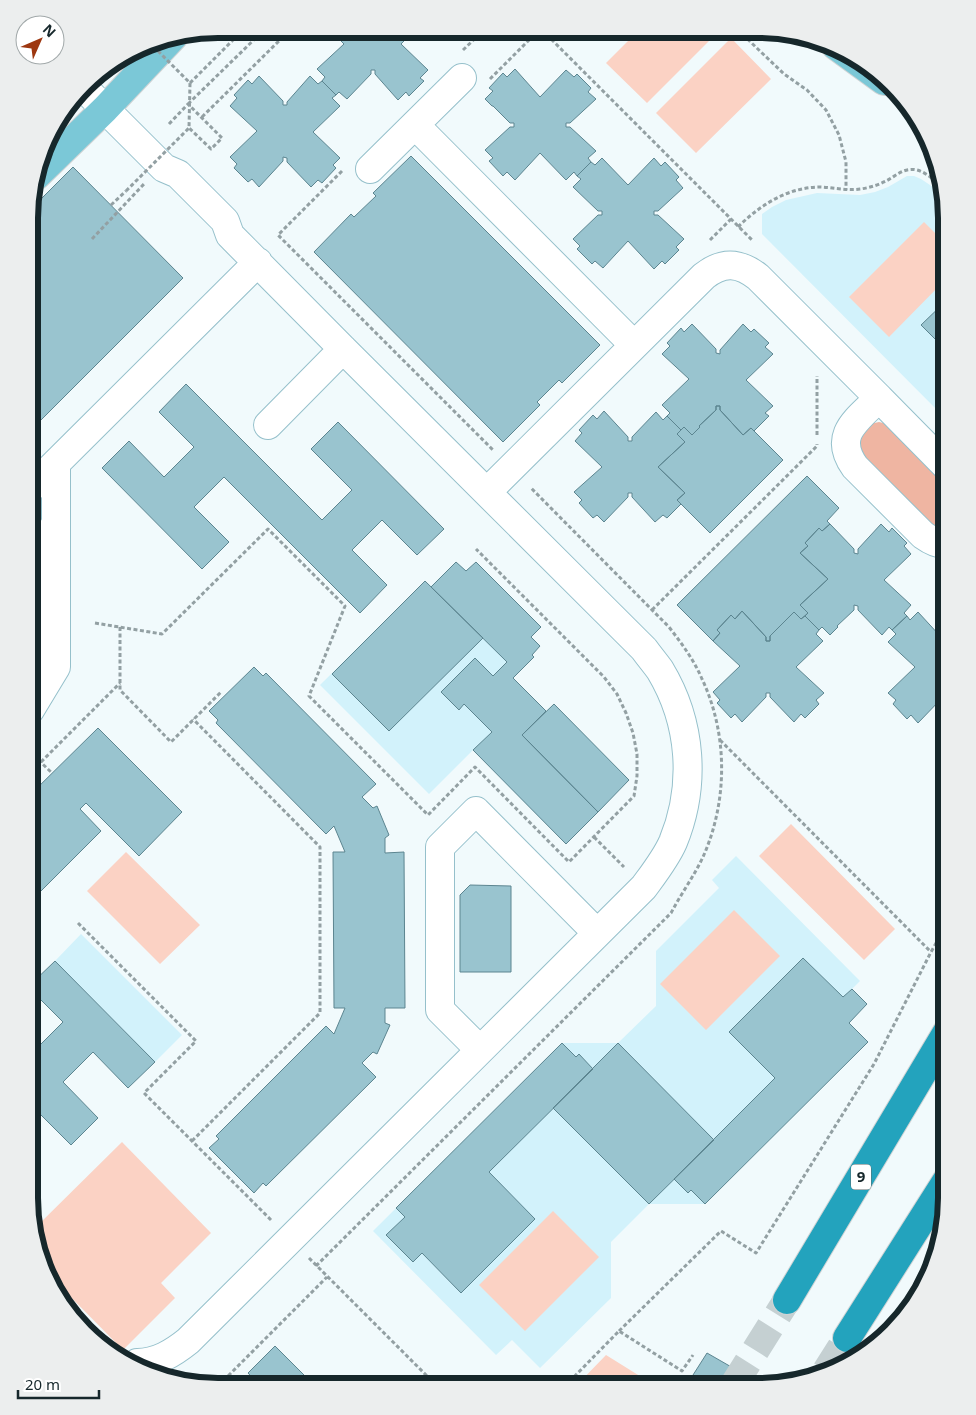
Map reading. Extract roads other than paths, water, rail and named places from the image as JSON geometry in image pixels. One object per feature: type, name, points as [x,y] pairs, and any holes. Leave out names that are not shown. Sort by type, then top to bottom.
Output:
[{"type":"highway","name":"9","points":[[787,1300],[938,1047]]},
{"type":"highway","points":[[847,1338],[938,1194]]},
{"type":"main road","points":[[45,167],[165,46]]},
{"type":"street","points":[[370,169],[415,125],[473,81]]},
{"type":"street","points":[[88,92],[105,108],[154,176],[166,183],[214,233],[230,235],[258,262],[644,649],[660,670],[672,693],[681,717],[686,742],[688,768],[686,794],[681,819],[672,843],[660,866],[644,886],[188,1341],[174,1352],[158,1360],[144,1362]]},
{"type":"street","points":[[415,125],[634,345]]},
{"type":"street","points":[[38,481],[258,262]]},
{"type":"street","points":[[487,492],[704,276],[721,266],[731,265],[741,266],[758,276],[938,458]]},
{"type":"street","points":[[268,425],[343,349]]},
{"type":"street","points":[[879,398],[852,425],[847,435],[846,446],[849,458],[855,467],[923,535],[938,543]]},
{"type":"street","points":[[38,697],[73,641],[64,454]]},
{"type":"street","points":[[480,1050],[440,1010],[440,847],[476,811],[597,933]]},
{"type":"tunnel","points":[[738,1378],[787,1300]]},
{"type":"tunnel","points":[[832,1362],[847,1338]]}]
